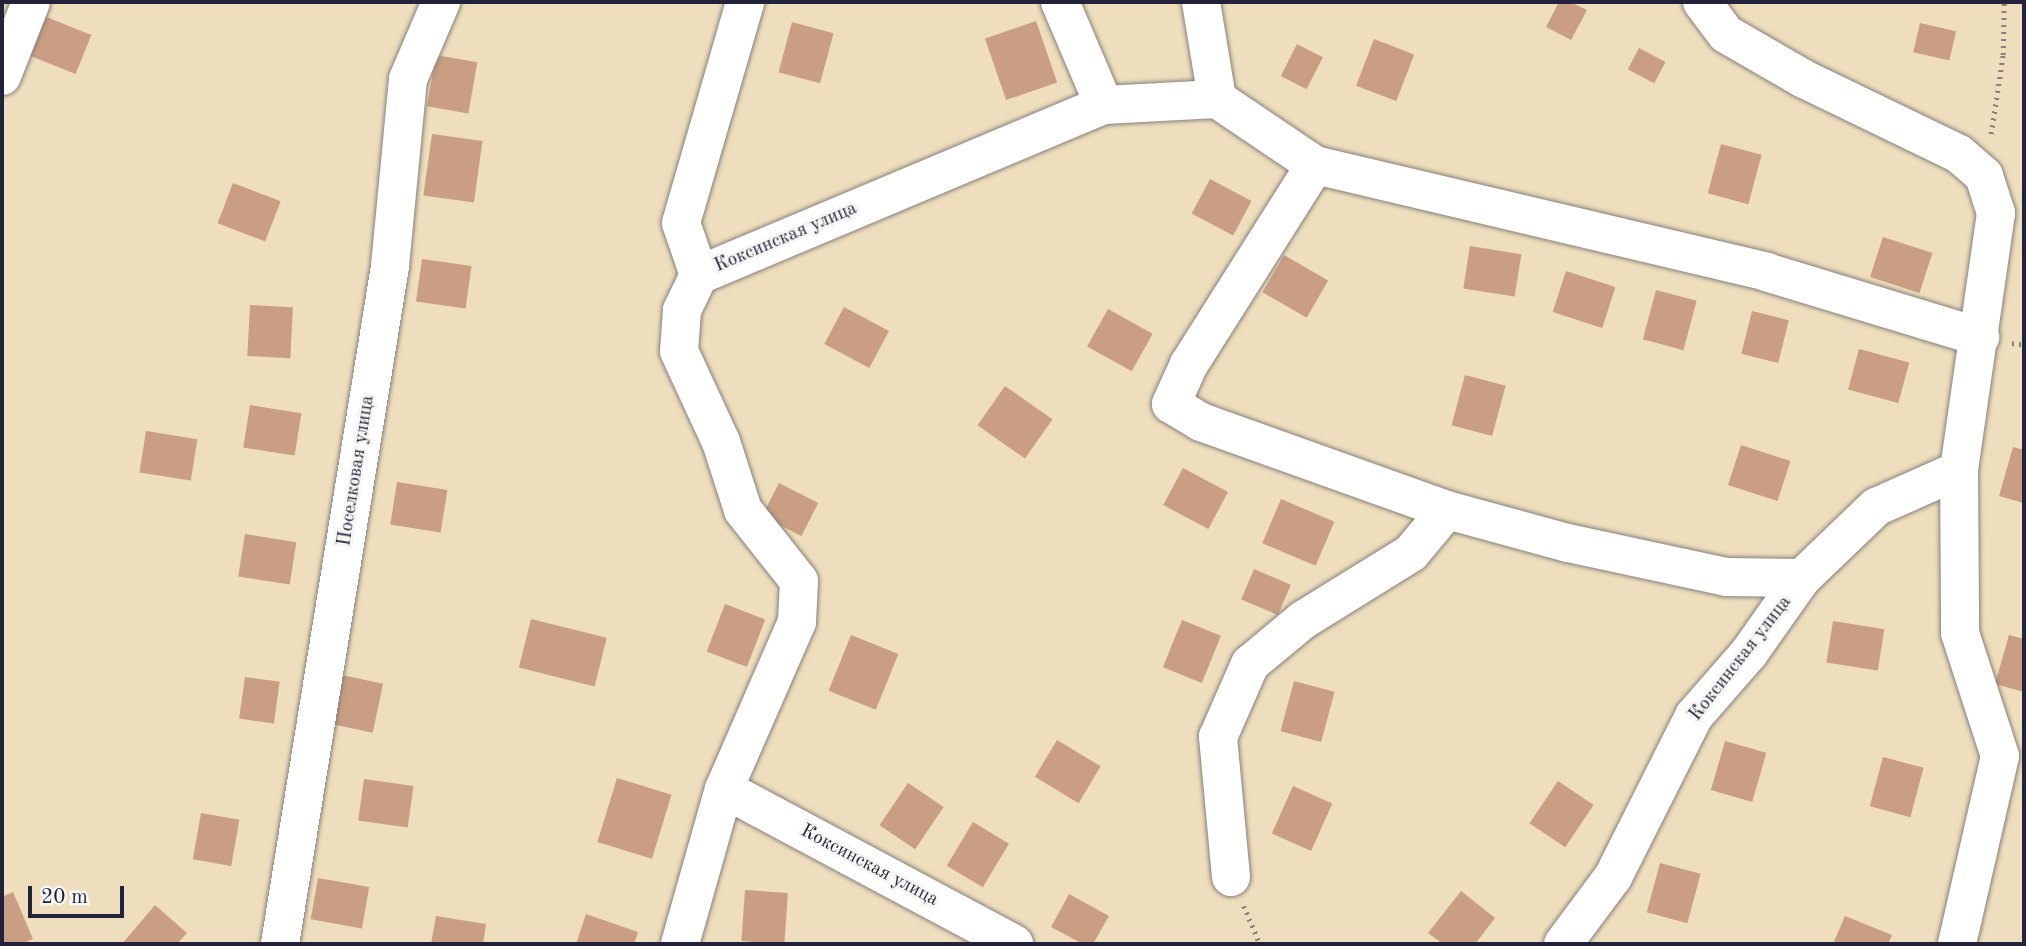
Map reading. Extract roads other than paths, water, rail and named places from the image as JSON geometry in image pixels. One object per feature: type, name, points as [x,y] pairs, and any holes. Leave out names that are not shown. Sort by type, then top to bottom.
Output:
[{"type":"street","points":[[2,76],[31,2]]},
{"type":"street","name":"Поселковая улица","points":[[280,944],[390,266],[408,79],[441,2]]},
{"type":"street","points":[[699,275],[681,223],[745,2]]},
{"type":"street","points":[[1060,2],[1104,105]]},
{"type":"street","points":[[1201,2],[1217,99],[1315,165],[1766,272],[1980,337]]},
{"type":"street","points":[[1702,2],[1726,34],[1804,79],[1959,154],[1984,176],[1996,213],[1959,470],[1960,633],[2000,756],[1957,944]]},
{"type":"street","name":"Коксинская улица","points":[[680,944],[724,789],[797,622],[799,581],[743,510],[721,442],[678,351],[682,310],[699,275],[1104,105],[1217,99]]},
{"type":"street","points":[[1315,165],[1189,364],[1171,404],[1201,422],[1447,510],[1567,543],[1726,577],[1802,579]]},
{"type":"street","name":"Коксинская улица","points":[[1563,944],[1613,877],[1694,716],[1749,653],[1802,579],[1876,507],[1959,470]]},
{"type":"street","points":[[1231,877],[1218,737],[1250,664],[1303,621],[1411,553],[1447,510]]},
{"type":"street","name":"Коксинская улица","points":[[724,789],[1014,944]]}]
